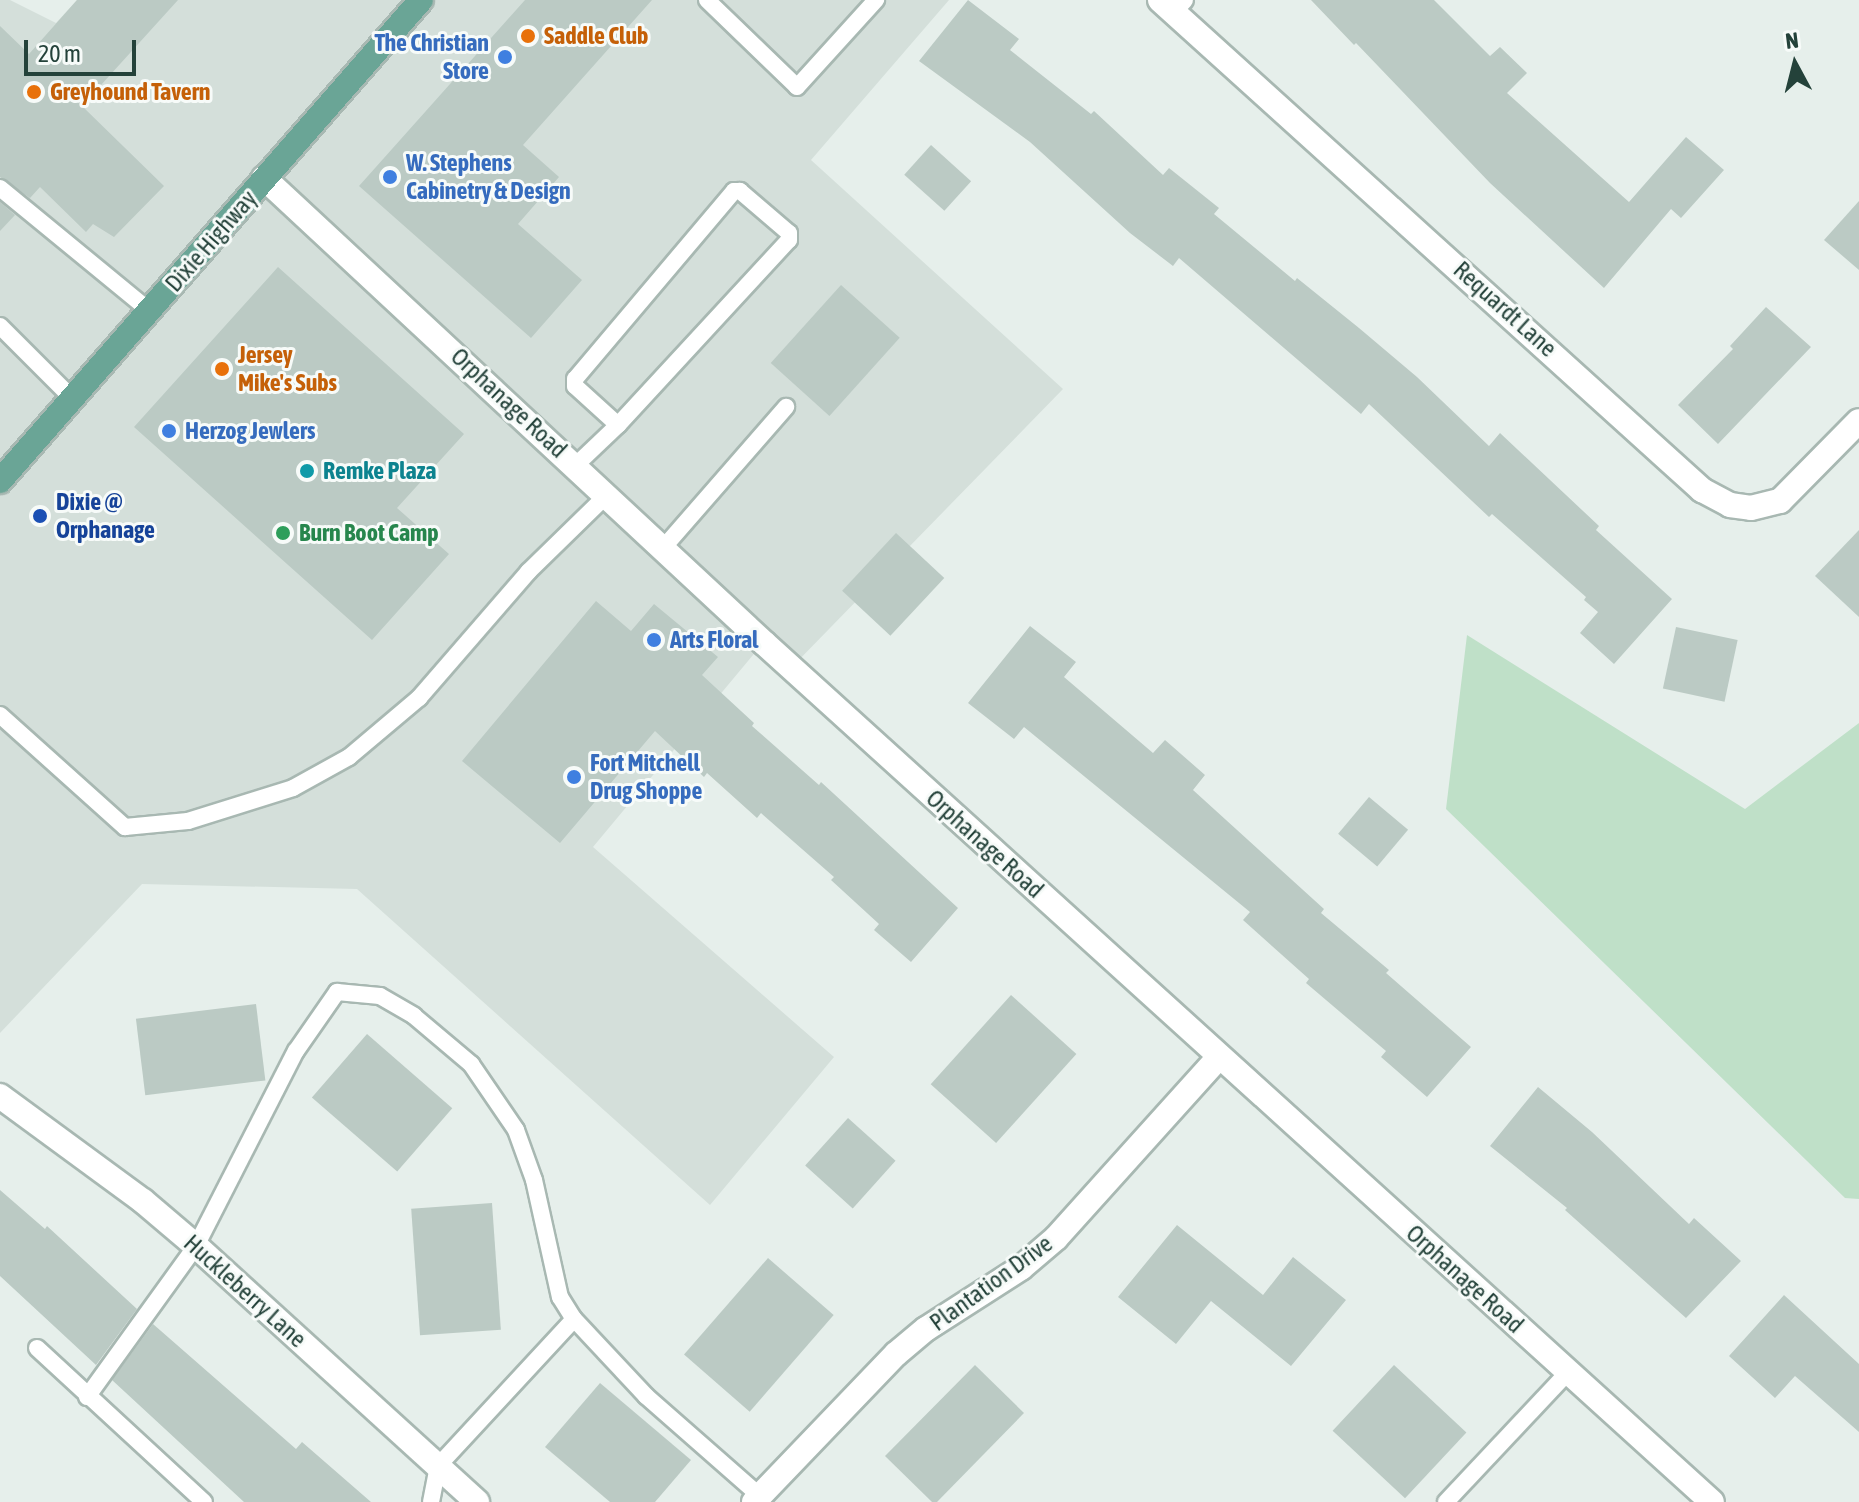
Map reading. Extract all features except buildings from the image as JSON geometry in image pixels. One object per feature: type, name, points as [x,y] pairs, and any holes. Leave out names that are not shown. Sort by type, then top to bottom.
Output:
[{"type":"main road","name":"Dixie Highway","points":[[0,481],[421,0]]},
{"type":"street","name":"Requardt Lane","points":[[1173,4],[1702,490],[1730,505],[1751,508],[1780,501],[1859,421]]},
{"type":"street","name":"Orphanage Road","points":[[264,178],[1219,1057],[1710,1501]]},
{"type":"street","name":"Plantation Drive","points":[[757,1499],[896,1354],[926,1329],[1021,1268],[1056,1238],[1219,1057]]},
{"type":"street","name":"Huckleberry Lane","points":[[0,1096],[143,1201],[196,1246],[477,1502]]},
{"type":"lane","points":[[707,0],[797,87],[876,0]]},
{"type":"lane","points":[[0,188],[150,311]]},
{"type":"lane","points":[[576,465],[618,425],[789,240],[789,233],[740,191],[734,191],[575,379],[575,386],[618,425]]},
{"type":"lane","points":[[0,326],[74,400]]},
{"type":"lane","points":[[664,547],[786,407]]},
{"type":"lane","points":[[0,715],[125,827],[188,821],[293,788],[349,757],[419,698],[528,572],[608,494]]},
{"type":"lane","points":[[87,1397],[196,1246],[296,1051],[337,992],[380,996],[414,1016],[471,1064],[516,1130],[534,1180],[560,1297],[574,1319],[646,1396],[757,1499]]},
{"type":"lane","points":[[431,1502],[438,1466],[574,1319]]},
{"type":"lane","points":[[37,1348],[204,1502]]},
{"type":"lane","points":[[1446,1502],[1568,1372]]},
{"type":"shaded area","points":[[0,0],[10,0],[56,23],[77,0],[949,0],[811,160],[1063,389],[791,668],[763,643],[593,847],[834,1057],[710,1205],[357,889],[142,884],[0,1033]]},
{"type":"green space","points":[[1467,635],[1745,809],[1859,723],[1859,1199],[1845,1198],[1446,809]]},
{"type":"place","name":"Saddle Club","points":[[528,36]]},
{"type":"place","name":"The Christian Store","points":[[505,57]]},
{"type":"place","name":"Greyhound Tavern","points":[[34,92]]},
{"type":"place","name":"W. Stephens Cabinetry & Design","points":[[390,177]]},
{"type":"place","name":"Jersey Mike's Subs","points":[[222,369]]},
{"type":"place","name":"Herzog Jewlers","points":[[169,431]]},
{"type":"place","name":"Remke Plaza","points":[[307,471]]},
{"type":"place","name":"Dixie @ Orphanage","points":[[40,516]]},
{"type":"place","name":"Burn Boot Camp","points":[[283,533]]},
{"type":"place","name":"Arts Floral","points":[[654,640]]},
{"type":"place","name":"Fort Mitchell Drug Shoppe","points":[[574,777]]}]
